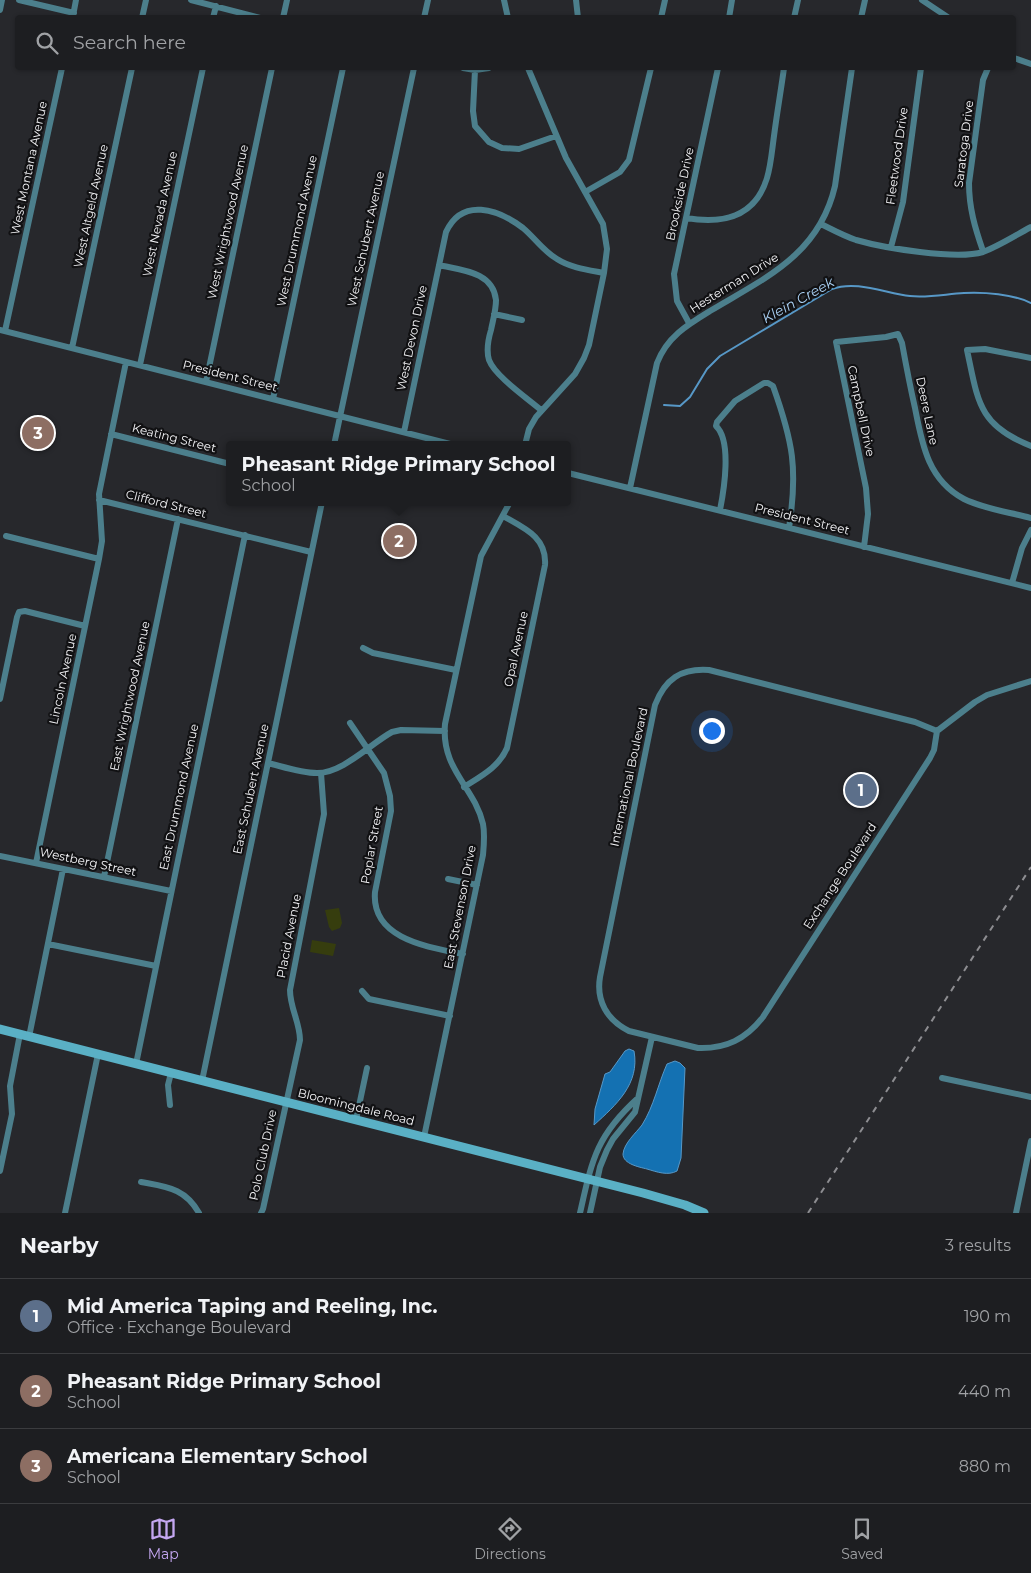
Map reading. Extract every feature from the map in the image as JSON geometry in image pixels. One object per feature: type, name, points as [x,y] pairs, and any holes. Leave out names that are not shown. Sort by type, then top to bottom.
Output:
[{"type":"main road","name":"Bloomingdale Road","points":[[0,1029],[592,1180],[671,1201],[704,1213]]},
{"type":"street","points":[[0,10],[2,0]]},
{"type":"street","points":[[19,0],[73,15],[76,0]]},
{"type":"street","points":[[143,15],[146,0]]},
{"type":"street","points":[[191,0],[249,15]]},
{"type":"street","points":[[284,15],[287,0]]},
{"type":"street","points":[[425,15],[428,0]]},
{"type":"street","points":[[504,0],[507,15]]},
{"type":"street","points":[[576,0],[578,15]]},
{"type":"street","points":[[662,15],[665,0]]},
{"type":"street","points":[[730,15],[732,0]]},
{"type":"street","points":[[795,15],[798,0]]},
{"type":"street","points":[[862,15],[865,0]]},
{"type":"street","points":[[922,0],[941,15]]},
{"type":"street","points":[[214,15],[216,6]]},
{"type":"street","points":[[1016,59],[1031,64]]},
{"type":"street","name":"West Montana Avenue","points":[[2,330],[62,70]]},
{"type":"street","name":"West Altgeld Avenue","points":[[72,348],[132,70]]},
{"type":"street","name":"West Nevada Avenue","points":[[140,365],[203,70]]},
{"type":"street","name":"West Wrightwood Avenue","points":[[206,382],[272,70]]},
{"type":"street","name":"West Drummond Avenue","points":[[273,399],[343,70]]},
{"type":"street","name":"West Schubert Avenue","points":[[340,416],[414,70]]},
{"type":"street","points":[[475,70],[473,111],[475,126],[490,142],[502,148],[519,149],[556,136]]},
{"type":"street","points":[[526,441],[529,429],[541,410],[575,374],[584,358],[589,344],[604,273],[607,249],[603,224],[556,136],[529,70]]},
{"type":"street","points":[[585,192],[620,172],[630,160],[651,70]]},
{"type":"street","name":"Brookside Drive","points":[[689,324],[678,302],[674,283],[675,270],[718,70]]},
{"type":"street","points":[[686,218],[708,221],[729,218],[749,207],[761,191],[768,174],[784,70]]},
{"type":"street","name":"Hesterman Drive","points":[[630,488],[657,363],[670,340],[689,324],[783,266],[801,252],[821,224],[830,204],[835,186],[852,70]]},
{"type":"street","name":"Fleetwood Drive","points":[[891,247],[902,202],[921,70]]},
{"type":"street","name":"Saratoga Drive","points":[[983,252],[973,222],[969,190],[984,80],[987,70]]},
{"type":"street","name":"West Devon Drive","points":[[404,432],[442,249],[446,232],[454,219],[469,210],[482,210],[500,215],[514,222],[558,260],[574,267],[604,273]]},
{"type":"street","points":[[821,224],[855,239],[891,247],[958,255],[983,252],[1031,227]]},
{"type":"street","points":[[439,265],[471,272],[483,277],[491,286],[495,295],[488,348],[490,363],[498,373],[541,410]]},
{"type":"street","points":[[494,314],[522,320]]},
{"type":"street","name":"President Street","points":[[2,330],[439,441]]},
{"type":"street","name":"Deere Lane","points":[[898,334],[902,343],[924,451],[931,468],[940,480],[966,500],[1031,518]]},
{"type":"street","name":"Campbell Drive","points":[[864,546],[868,514],[866,488],[836,342],[898,334]]},
{"type":"street","points":[[1031,358],[986,349],[967,350],[977,396],[985,414],[1004,434],[1031,446]]},
{"type":"street","points":[[99,500],[126,362]]},
{"type":"street","points":[[720,510],[725,484],[725,465],[722,434],[716,426],[717,422],[735,402],[764,383],[768,383],[773,386],[792,446],[794,480],[789,528]]},
{"type":"street","points":[[335,441],[340,416]]},
{"type":"street","name":"Keating Street","points":[[112,434],[226,463]]},
{"type":"street","name":"President Street","points":[[571,474],[1031,588]]},
{"type":"street","name":"Clifford Street","points":[[99,500],[311,552]]},
{"type":"street","name":"Lincoln Avenue","points":[[36,863],[102,542],[99,500]]},
{"type":"street","name":"East Schubert Avenue","points":[[202,1081],[321,506]]},
{"type":"street","name":"East Stevenson Drive","points":[[424,1137],[483,855],[484,836],[480,815],[450,762],[446,747],[445,731],[456,670],[481,556],[508,506]]},
{"type":"street","name":"Opal Avenue","points":[[464,787],[495,766],[503,758],[507,748],[545,565],[546,555],[543,546],[537,538],[503,516]]},
{"type":"street","name":"East Wrightwood Avenue","points":[[104,877],[178,519]]},
{"type":"street","points":[[1012,582],[1022,548],[1031,530]]},
{"type":"street","name":"East Drummond Avenue","points":[[136,1064],[245,535]]},
{"type":"street","points":[[6,536],[99,559]]},
{"type":"street","points":[[0,699],[19,612],[85,626]]},
{"type":"street","points":[[363,648],[373,653],[456,670]]},
{"type":"street","name":"International Boulevard","points":[[652,1037],[629,1031],[612,1020],[601,1001],[598,984],[655,705],[659,693],[666,684],[678,674],[691,670],[708,670],[915,722],[937,731]]},
{"type":"street","points":[[937,731],[974,702],[987,695],[1031,681]]},
{"type":"street","name":"Poplar Street","points":[[350,724],[384,773],[390,796],[391,811],[375,892],[378,916],[394,932],[414,943],[463,954]]},
{"type":"street","points":[[268,763],[321,773],[342,766],[392,732],[401,730],[445,731]]},
{"type":"street","name":"Exchange Boulevard","points":[[652,1037],[698,1048],[710,1048],[737,1041],[751,1031],[763,1017],[930,758],[934,750],[937,731]]},
{"type":"street","name":"Placid Avenue","points":[[286,1102],[300,1040],[300,1033],[292,1008],[290,990],[324,814],[325,806],[321,773]]},
{"type":"street","name":"Westberg Street","points":[[0,856],[171,891]]},
{"type":"street","points":[[0,1171],[12,1114],[10,1086],[48,944],[63,869]]},
{"type":"street","points":[[448,879],[477,885]]},
{"type":"street","points":[[48,944],[156,966]]},
{"type":"street","points":[[362,991],[369,999],[450,1016]]},
{"type":"street","points":[[580,1213],[592,1180],[607,1150],[613,1139],[635,1112],[652,1037]]},
{"type":"street","points":[[65,1213],[98,1054]]},
{"type":"street","points":[[356,1120],[367,1068]]},
{"type":"street","points":[[170,1105],[168,1085],[171,1073]]},
{"type":"street","points":[[942,1078],[1031,1097]]},
{"type":"street","points":[[590,1213],[593,1158],[608,1129],[638,1098]]},
{"type":"street","name":"Polo Club Drive","points":[[261,1213],[286,1102]]},
{"type":"street","points":[[1016,1213],[1031,1142]]},
{"type":"street","points":[[141,1182],[182,1193],[191,1200],[199,1213]]},
{"type":"green space","points":[[339,908],[342,923],[340,928],[332,931],[329,927],[325,910]]},
{"type":"green space","points":[[312,940],[336,944],[333,956],[310,952]]},
{"type":"water","points":[[629,1049],[634,1051],[635,1063],[630,1084],[618,1101],[594,1125],[595,1109],[605,1074],[610,1072],[625,1051]]},
{"type":"water","points":[[675,1061],[685,1068],[681,1158],[677,1171],[662,1173],[632,1164],[626,1160],[623,1154],[628,1142],[646,1118],[667,1064]]},
{"type":"waterway","name":"Klein Creek","points":[[664,405],[680,406],[690,397],[707,369],[720,356],[832,289],[861,286],[917,296],[989,293],[1031,303]]},
{"type":"railway","points":[[808,1213],[1031,867]]},
{"type":"place","name":"Americana Elementary School","points":[[38,433]]},
{"type":"place","name":"Pheasant Ridge Primary School","points":[[399,541]]},
{"type":"place","name":"Mid America Taping and Reeling, Inc.","points":[[861,790]]}]
